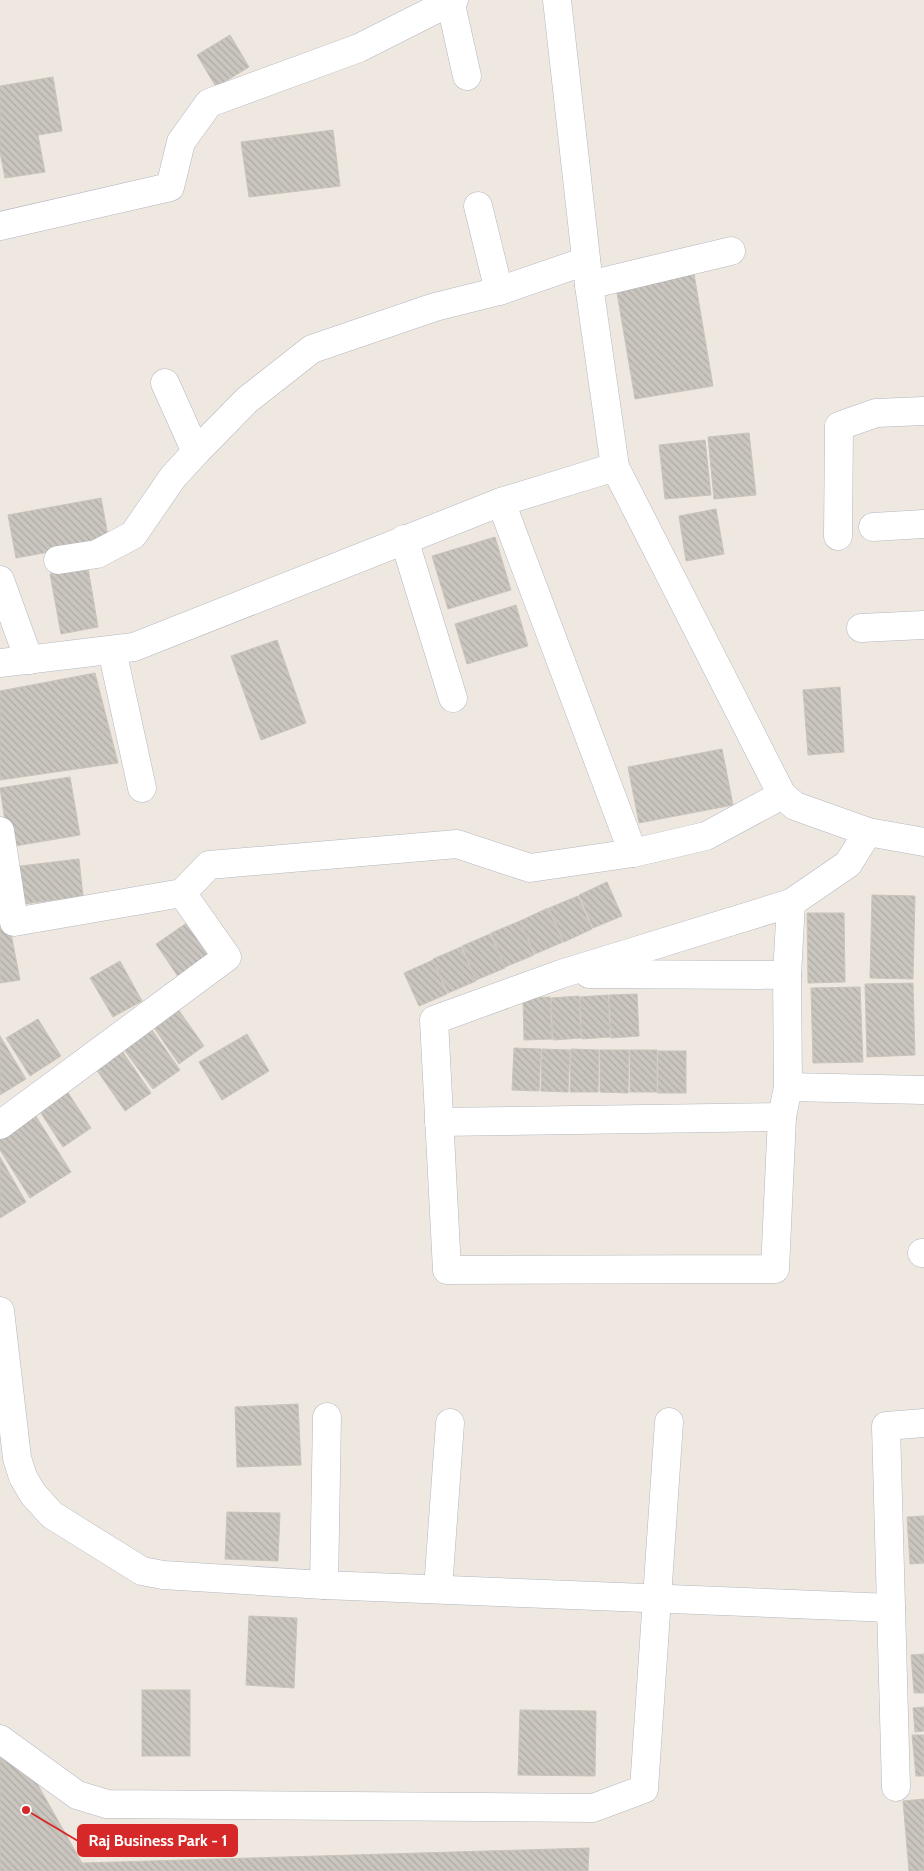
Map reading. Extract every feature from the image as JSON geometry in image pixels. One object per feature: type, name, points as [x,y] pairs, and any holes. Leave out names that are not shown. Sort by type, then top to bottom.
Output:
[{"type":"street","points":[[557,0],[588,273],[615,467],[782,795],[796,806],[868,832],[924,842]]},
{"type":"street","points":[[1,222],[170,187],[181,142],[209,103],[359,48],[452,1],[467,76]]},
{"type":"street","points":[[478,206],[500,291]]},
{"type":"street","points":[[58,560],[97,554],[133,535],[173,477],[196,452],[247,400],[312,349],[435,307],[500,291],[588,273],[732,251]]},
{"type":"street","points":[[165,383],[196,452]]},
{"type":"street","points":[[838,536],[839,426],[876,413],[924,410]]},
{"type":"street","points":[[0,663],[134,647],[501,502],[615,467]]},
{"type":"street","points":[[501,502],[633,853]]},
{"type":"street","points":[[873,527],[924,524]]},
{"type":"street","points":[[404,539],[453,698]]},
{"type":"street","points":[[0,580],[29,660]]},
{"type":"street","points":[[861,628],[924,624]]},
{"type":"street","points":[[112,650],[142,788]]},
{"type":"street","points":[[0,831],[14,922],[182,893],[209,865],[457,844],[530,868],[633,853],[706,836],[782,795]]},
{"type":"street","points":[[790,903],[787,975],[788,1086],[782,1117],[775,1270],[447,1270],[434,1020],[561,974],[790,903],[848,864],[868,832]]},
{"type":"street","points":[[0,1125],[227,957],[182,893]]},
{"type":"street","points":[[561,974],[787,975]]},
{"type":"street","points":[[788,1086],[924,1090]]},
{"type":"street","points":[[439,1122],[782,1117]]},
{"type":"street","points":[[0,1311],[9,1458],[33,1494],[52,1515],[142,1571],[163,1575],[324,1585],[891,1608]]},
{"type":"street","points":[[324,1585],[327,1417]]},
{"type":"street","points":[[0,1739],[77,1795],[107,1804],[593,1808],[644,1789],[669,1422]]},
{"type":"street","points":[[438,1589],[450,1423]]},
{"type":"street","points":[[896,1787],[886,1426],[924,1423]]},
{"type":"building","points":[[230,35],[249,67],[216,87],[197,55]]},
{"type":"building","points":[[53,77],[62,131],[38,135],[45,172],[5,178],[0,152],[0,86]]},
{"type":"building","points":[[333,130],[340,186],[249,197],[241,142]]},
{"type":"building","points":[[694,274],[713,386],[635,399],[616,287]]},
{"type":"building","points":[[749,433],[756,495],[714,499],[708,437]]},
{"type":"building","points":[[705,440],[711,495],[665,499],[659,445]]},
{"type":"building","points":[[101,498],[109,541],[16,558],[8,515]]},
{"type":"building","points":[[716,509],[724,554],[686,561],[679,516]]},
{"type":"building","points":[[495,537],[511,590],[448,609],[432,556]]},
{"type":"building","points":[[88,568],[98,627],[61,634],[50,574]]},
{"type":"building","points":[[516,605],[528,646],[467,664],[455,624]]},
{"type":"building","points":[[277,640],[306,723],[261,740],[231,656]]},
{"type":"building","points":[[95,673],[118,763],[0,780],[0,691]]},
{"type":"building","points":[[840,687],[844,752],[808,755],[803,690]]},
{"type":"building","points":[[722,749],[733,805],[639,823],[628,767]]},
{"type":"building","points":[[70,777],[80,835],[9,847],[0,788]]},
{"type":"building","points":[[79,859],[83,896],[17,905],[12,867]]},
{"type":"building","points":[[607,882],[622,916],[593,928],[579,895]]},
{"type":"building","points":[[872,895],[915,896],[913,979],[870,978]]},
{"type":"building","points":[[578,896],[592,929],[564,942],[549,908]]},
{"type":"building","points":[[548,908],[563,942],[535,954],[520,921]]},
{"type":"building","points":[[807,913],[844,913],[845,982],[808,983]]},
{"type":"building","points":[[191,920],[215,957],[181,981],[156,944]]},
{"type":"building","points":[[520,921],[534,955],[505,967],[491,933]]},
{"type":"building","points":[[9,923],[20,980],[0,983],[0,925]]},
{"type":"building","points":[[490,934],[505,968],[476,980],[462,946]]},
{"type":"building","points":[[461,947],[476,981],[448,993],[433,959]]},
{"type":"building","points":[[433,960],[447,994],[419,1006],[404,973]]},
{"type":"building","points":[[120,961],[142,1001],[113,1017],[90,978]]},
{"type":"building","points":[[913,983],[915,1055],[867,1057],[865,984]]},
{"type":"building","points":[[860,987],[863,1062],[813,1063],[811,988]]},
{"type":"building","points":[[637,994],[639,1036],[611,1038],[609,995]]},
{"type":"building","points":[[608,995],[610,1037],[582,1039],[580,997]]},
{"type":"building","points":[[579,996],[581,1038],[553,1040],[551,998]]},
{"type":"building","points":[[550,997],[552,1039],[524,1040],[523,998]]},
{"type":"building","points":[[175,1005],[204,1046],[179,1064],[150,1022]]},
{"type":"building","points":[[38,1019],[61,1056],[30,1076],[6,1038]]},
{"type":"building","points":[[150,1027],[180,1070],[153,1089],[122,1047]]},
{"type":"building","points":[[247,1034],[269,1071],[222,1100],[199,1062]]},
{"type":"building","points":[[0,1036],[26,1079],[0,1095]]},
{"type":"building","points":[[120,1048],[151,1093],[125,1111],[94,1066]]},
{"type":"building","points":[[514,1048],[541,1049],[539,1091],[512,1090]]},
{"type":"building","points":[[542,1049],[570,1050],[568,1092],[541,1091]]},
{"type":"building","points":[[571,1049],[599,1050],[598,1092],[570,1092]]},
{"type":"building","points":[[600,1050],[629,1050],[628,1093],[600,1092]]},
{"type":"building","points":[[630,1050],[657,1050],[657,1092],[630,1092]]},
{"type":"building","points":[[658,1051],[686,1051],[686,1093],[658,1093]]},
{"type":"building","points":[[65,1088],[91,1128],[63,1147],[37,1107]]},
{"type":"building","points":[[32,1110],[71,1172],[30,1198],[0,1150],[0,1130]]},
{"type":"building","points":[[0,1157],[26,1202],[0,1218]]},
{"type":"building","points":[[298,1404],[301,1465],[237,1467],[235,1407]]},
{"type":"building","points":[[227,1512],[280,1513],[278,1561],[225,1559]]},
{"type":"building","points":[[924,1516],[924,1563],[910,1564],[907,1517]]},
{"type":"building","points":[[249,1616],[297,1618],[294,1688],[246,1685]]},
{"type":"building","points":[[924,1654],[924,1693],[914,1693],[911,1655]]},
{"type":"building","points":[[142,1690],[190,1690],[190,1756],[142,1756]]},
{"type":"building","points":[[924,1707],[924,1731],[915,1732],[913,1708]]},
{"type":"building","points":[[520,1710],[596,1711],[595,1776],[518,1775]]},
{"type":"building","points":[[912,1735],[924,1735],[924,1776],[916,1776]]},
{"type":"building","points":[[0,1752],[30,1771],[82,1863],[589,1848],[588,1871],[0,1871]]},
{"type":"building","points":[[924,1799],[924,1871],[909,1871],[903,1801]]},
{"type":"place","name":"Raj Business Park - 1","points":[[26,1810]]}]
